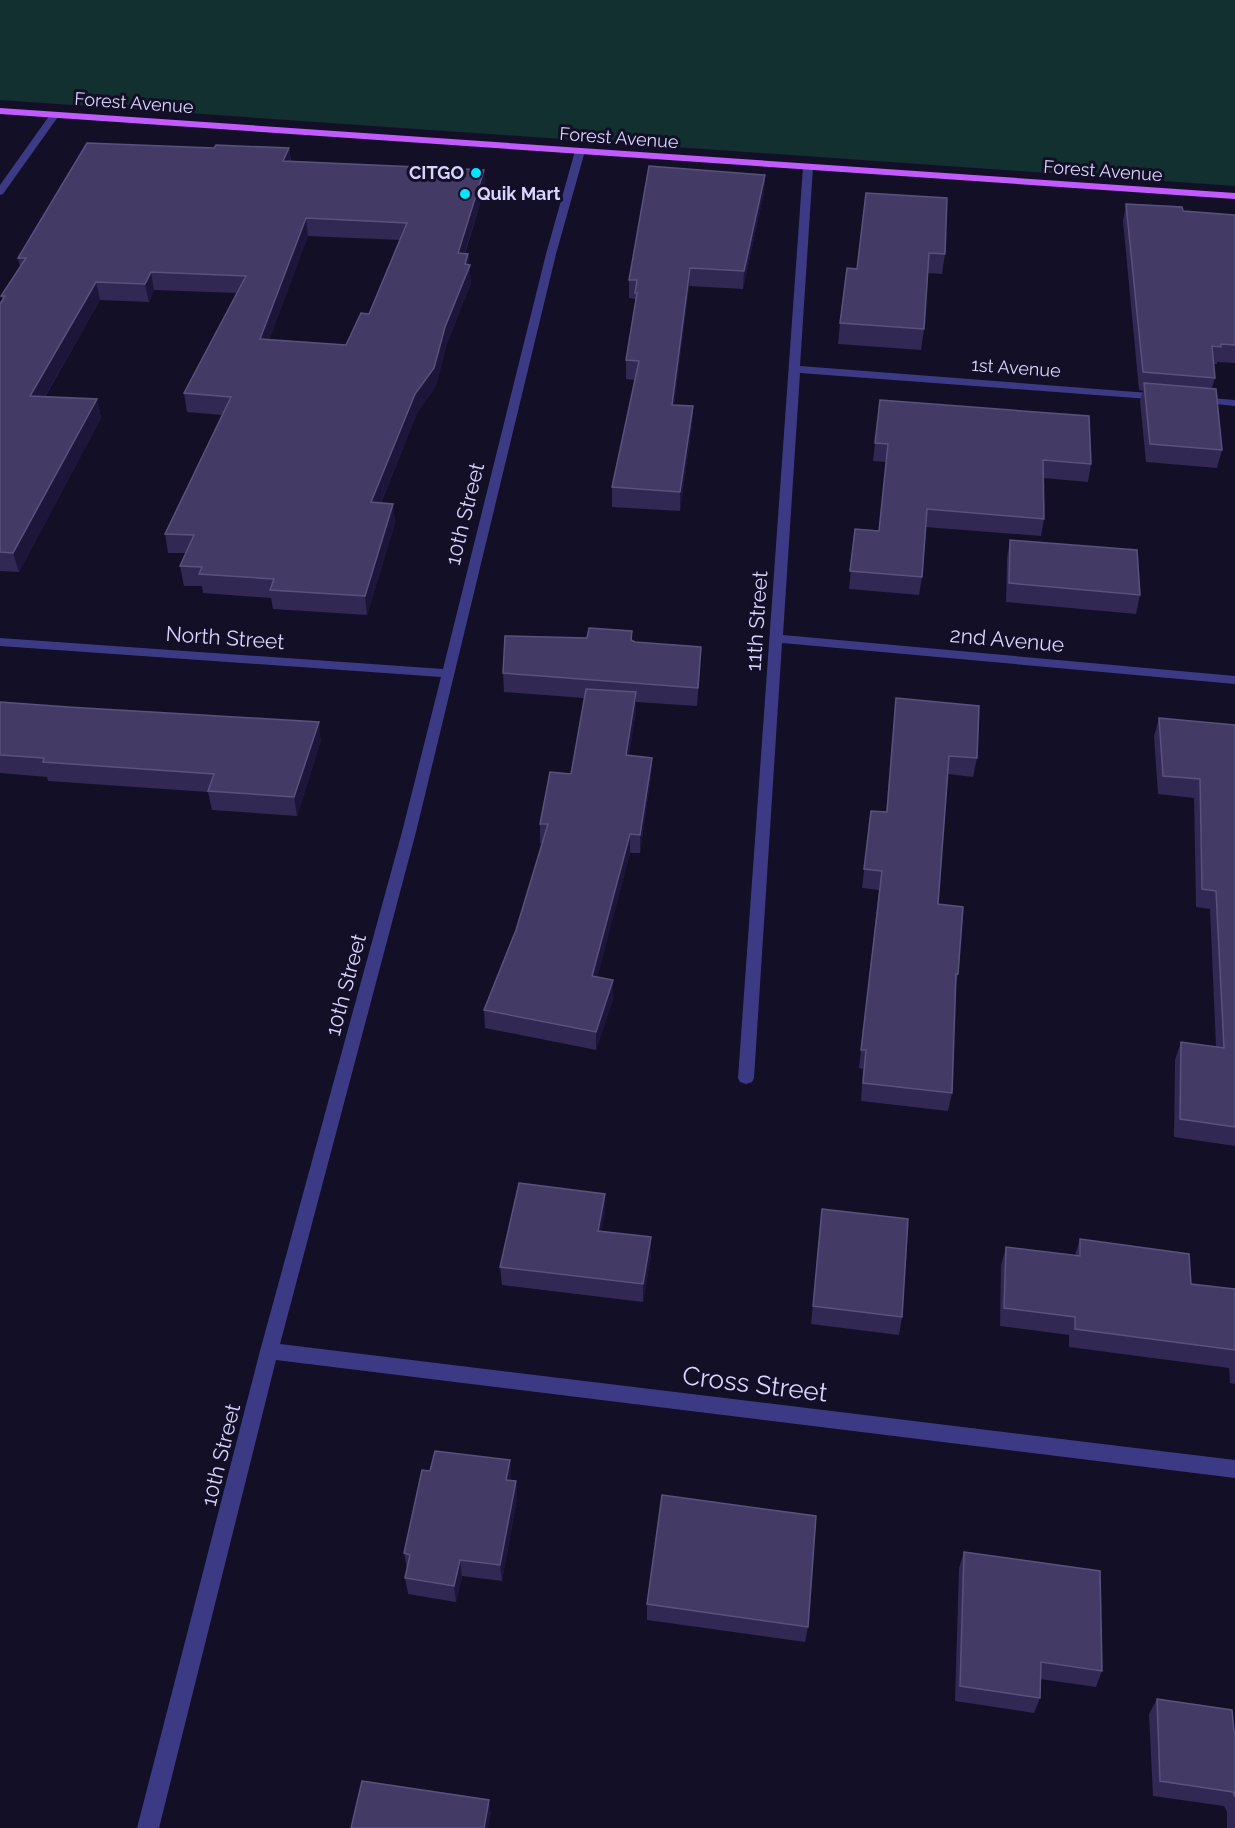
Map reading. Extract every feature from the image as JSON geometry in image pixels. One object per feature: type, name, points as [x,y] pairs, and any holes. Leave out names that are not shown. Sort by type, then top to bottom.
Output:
[{"type":"main road","name":"Forest Avenue","points":[[0,111],[1235,196]]},
{"type":"street","points":[[0,192],[55,114]]},
{"type":"street","name":"10th Street","points":[[148,1828],[269,1351],[409,832],[548,265],[580,152]]},
{"type":"street","name":"11th Street","points":[[746,1078],[808,167]]},
{"type":"street","name":"1st Avenue","points":[[794,369],[1235,403]]},
{"type":"street","name":"2nd Avenue","points":[[775,638],[1235,680]]},
{"type":"street","name":"North Street","points":[[0,642],[447,673]]},
{"type":"street","name":"Cross Street","points":[[269,1351],[1048,1445],[1235,1470]]},
{"type":"green space","points":[[0,0],[1235,0],[1235,186],[0,100]]},
{"type":"building","points":[[87,143],[214,148],[216,145],[289,148],[283,161],[484,170],[458,253],[468,254],[465,264],[470,265],[445,327],[434,368],[415,394],[371,502],[393,504],[365,596],[270,590],[274,579],[199,574],[202,567],[180,566],[194,535],[165,534],[231,397],[184,393],[246,276],[151,272],[145,284],[96,282],[30,396],[97,399],[13,553],[0,552],[0,304],[5,296],[1,296],[26,258],[18,258]],"holes":[[[306,218],[407,223],[369,314],[361,313],[346,345],[260,339]]]},
{"type":"building","points":[[649,166],[765,175],[744,271],[690,268],[672,405],[693,406],[680,492],[612,487],[639,361],[626,360],[637,293],[635,293],[637,280],[629,280]]},
{"type":"building","points":[[866,193],[947,198],[945,254],[929,253],[924,329],[840,323],[847,268],[857,269]]},
{"type":"building","points":[[1126,204],[1182,207],[1183,211],[1235,215],[1235,345],[1212,346],[1215,378],[1143,372]]},
{"type":"building","points":[[1144,383],[1216,389],[1222,450],[1150,444]]},
{"type":"building","points":[[880,400],[1089,416],[1091,464],[1043,460],[1044,519],[927,509],[922,577],[850,571],[855,529],[879,531],[888,444],[875,443]]},
{"type":"building","points":[[1010,540],[1137,550],[1140,595],[1009,583]]},
{"type":"building","points":[[589,628],[632,631],[631,640],[635,642],[701,647],[698,688],[503,673],[505,636],[587,638]]},
{"type":"building","points":[[586,689],[636,692],[626,755],[652,758],[640,835],[630,834],[592,976],[613,980],[596,1032],[484,1010],[516,930],[548,824],[540,824],[550,772],[571,774]]},
{"type":"building","points":[[896,698],[979,706],[977,758],[949,756],[938,904],[963,907],[958,974],[956,974],[952,1093],[863,1083],[866,1050],[861,1050],[882,871],[864,869],[871,811],[887,812]]},
{"type":"building","points":[[0,702],[319,722],[294,797],[208,791],[214,774],[43,762],[44,758],[0,755]]},
{"type":"building","points":[[1159,718],[1235,725],[1235,1127],[1180,1119],[1181,1042],[1224,1048],[1216,891],[1202,889],[1200,779],[1163,776]]},
{"type":"building","points":[[519,1183],[605,1194],[598,1231],[651,1237],[643,1284],[500,1267]]},
{"type":"building","points":[[822,1209],[908,1219],[902,1317],[813,1306]]},
{"type":"building","points":[[1080,1239],[1189,1254],[1191,1284],[1235,1289],[1235,1350],[1075,1329],[1075,1317],[1004,1308],[1006,1247],[1080,1256]]},
{"type":"building","points":[[435,1451],[510,1460],[506,1480],[516,1481],[500,1565],[460,1560],[454,1586],[405,1578],[410,1555],[404,1553],[422,1470],[430,1471]]},
{"type":"building","points":[[662,1495],[816,1516],[808,1627],[647,1604]]},
{"type":"building","points":[[964,1552],[1100,1571],[1102,1671],[1041,1662],[1040,1698],[960,1686]]},
{"type":"building","points":[[1157,1699],[1232,1710],[1235,1731],[1235,1797],[1233,1792],[1160,1781]]},
{"type":"building","points":[[362,1781],[489,1800],[484,1828],[351,1828]]},
{"type":"place","name":"CITGO","points":[[476,173]]},
{"type":"place","name":"Quik Mart","points":[[465,194]]}]
